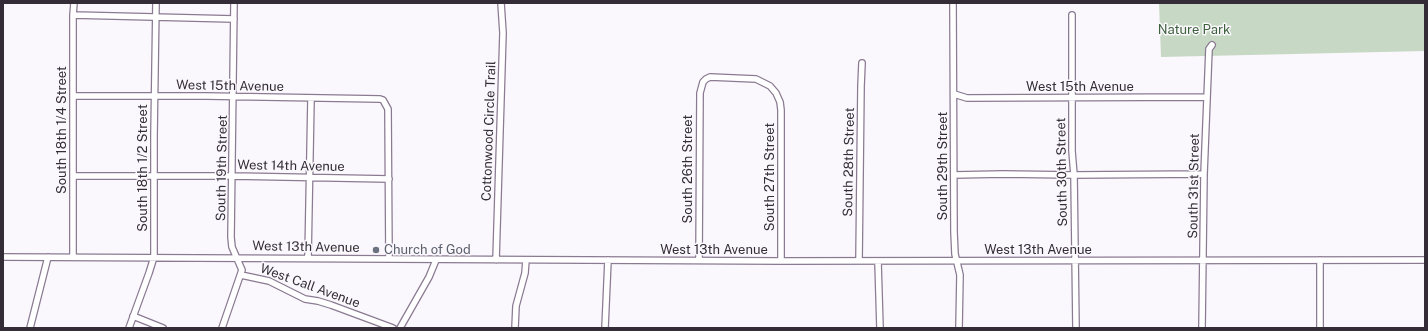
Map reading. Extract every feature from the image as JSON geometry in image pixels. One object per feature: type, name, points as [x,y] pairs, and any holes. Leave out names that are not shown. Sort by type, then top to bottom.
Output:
[{"type":"street","name":"South 18th 1/4 Street","points":[[73,257],[74,3]]},
{"type":"street","name":"South 18th 1/2 Street","points":[[129,328],[150,272],[154,257],[156,3]]},
{"type":"street","name":"South 19th Street","points":[[222,328],[242,270],[238,257],[232,247],[231,237],[233,176],[234,3]]},
{"type":"street","name":"Cottonwood Circle Trail","points":[[496,260],[503,33],[501,3]]},
{"type":"street","name":"South 29th Street","points":[[953,3],[954,232],[955,254],[960,275],[959,328]]},
{"type":"street","points":[[73,15],[234,19]]},
{"type":"street","name":"South 30th Street","points":[[1072,15],[1072,151],[1074,175],[1076,328]]},
{"type":"street","name":"South 31st Street","points":[[1202,328],[1204,174],[1207,97],[1210,49],[1212,45]]},
{"type":"street","name":"South 28th Street","points":[[859,261],[860,86],[862,62]]},
{"type":"street","name":"South 27th Street","points":[[706,79],[710,77],[756,79],[770,86],[776,93],[780,102],[781,261]]},
{"type":"street","name":"South 26th Street","points":[[699,260],[700,93],[703,82],[706,79]]},
{"type":"street","name":"West 15th Avenue","points":[[954,94],[967,98],[1207,97]]},
{"type":"street","name":"West 15th Avenue","points":[[73,96],[380,99],[386,104],[388,109],[389,179]]},
{"type":"street","points":[[308,258],[312,99]]},
{"type":"street","points":[[954,175],[1204,174]]},
{"type":"street","name":"West 14th Avenue","points":[[73,176],[233,176],[389,179]]},
{"type":"street","points":[[389,179],[389,259]]},
{"type":"street","name":"West 13th Avenue","points":[[3,257],[238,257],[436,260],[878,262],[1425,260]]},
{"type":"street","points":[[30,328],[48,257]]},
{"type":"street","points":[[400,328],[436,260]]},
{"type":"street","points":[[515,328],[516,306],[525,273],[526,260]]},
{"type":"street","points":[[606,328],[608,260]]},
{"type":"street","points":[[1320,260],[1320,328]]},
{"type":"street","points":[[878,262],[880,328]]},
{"type":"street","name":"West Call Avenue","points":[[241,275],[270,281],[305,298],[331,305],[393,328]]},
{"type":"street","points":[[133,316],[163,328]]},
{"type":"green space","name":"Nature Park","points":[[1159,3],[1425,3],[1425,51],[1161,57]]},
{"type":"place","name":"Church of God","points":[[376,250]]}]
